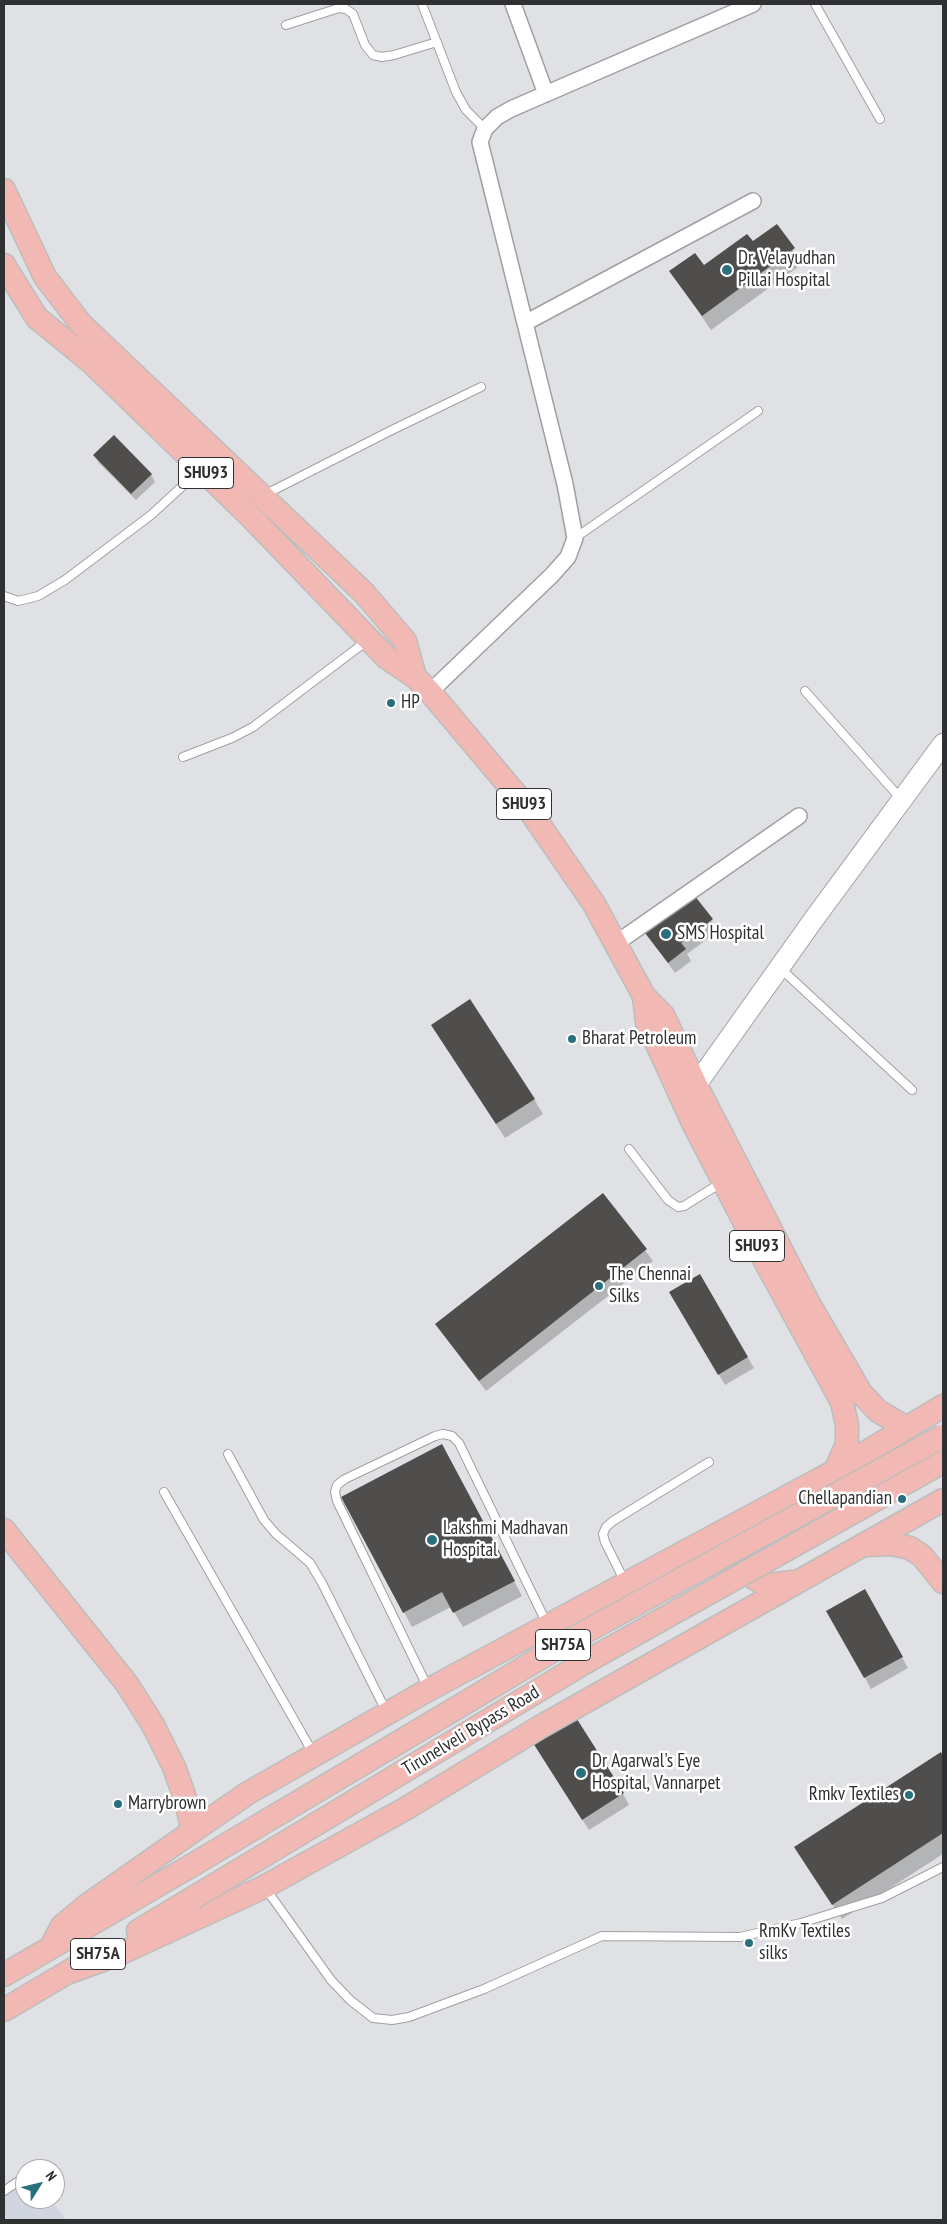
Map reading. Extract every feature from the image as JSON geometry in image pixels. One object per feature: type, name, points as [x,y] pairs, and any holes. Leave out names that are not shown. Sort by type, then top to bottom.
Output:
[{"type":"main road","name":"SHU93","points":[[4,190],[45,277],[81,324],[364,593],[405,641],[423,685]]},
{"type":"main road","name":"SHU93","points":[[4,265],[37,318],[91,362],[202,469],[387,658],[423,685],[530,811],[594,904],[644,996],[663,1015],[696,1085],[808,1302],[861,1393],[878,1411],[907,1428]]},
{"type":"main road","name":"SHU93","points":[[644,996],[647,1022],[694,1125],[842,1402],[847,1425],[847,1444],[835,1471]]},
{"type":"main road","points":[[51,1947],[62,1926],[86,1906],[248,1793],[547,1624],[626,1584],[835,1471],[943,1406]]},
{"type":"main road","name":"Tirunelveli Bypass Road","points":[[4,1975],[574,1638],[943,1436]]},
{"type":"main road","name":"Tirunelveli Bypass Road","points":[[4,2010],[584,1663],[943,1462]]},
{"type":"main road","points":[[67,1973],[119,1954],[264,1887],[405,1808],[548,1723],[943,1500]]},
{"type":"main road","points":[[754,1515],[735,1544],[755,1579],[768,1585],[799,1581]]},
{"type":"main road","points":[[4,1530],[127,1684],[152,1725],[174,1767],[185,1798],[193,1832]]},
{"type":"main road","points":[[865,1545],[892,1544],[910,1548],[922,1556],[943,1582]]},
{"type":"street","points":[[513,4],[546,94]]},
{"type":"street","points":[[423,685],[552,575],[568,557],[575,538],[565,484],[480,142],[485,129],[497,117],[510,109],[753,4]]},
{"type":"street","points":[[525,323],[753,201]]},
{"type":"street","points":[[696,1085],[943,744]]},
{"type":"street","points":[[616,944],[799,816]]},
{"type":"lane","points":[[422,4],[456,92],[466,110],[485,129]]},
{"type":"lane","points":[[815,4],[880,119]]},
{"type":"lane","points":[[286,25],[339,8],[346,9],[353,14],[365,45],[373,55],[382,57],[394,55],[437,42]]},
{"type":"lane","points":[[262,496],[481,387]]},
{"type":"lane","points":[[575,538],[758,411]]},
{"type":"lane","points":[[4,596],[18,601],[38,596],[65,580],[151,515],[202,469]]},
{"type":"lane","points":[[183,757],[232,738],[253,727],[369,639]]},
{"type":"lane","points":[[805,691],[902,801]]},
{"type":"lane","points":[[780,968],[912,1090]]},
{"type":"lane","points":[[629,1149],[668,1200],[678,1208],[723,1182]]},
{"type":"lane","points":[[428,1690],[337,1501],[335,1492],[337,1485],[346,1479],[435,1436],[452,1436],[459,1443],[547,1624]]},
{"type":"lane","points":[[228,1454],[264,1520],[276,1534],[310,1563],[322,1583],[387,1713]]},
{"type":"lane","points":[[626,1584],[605,1542],[603,1534],[606,1527],[709,1462]]},
{"type":"lane","points":[[164,1492],[314,1755]]},
{"type":"lane","points":[[264,1887],[331,1980],[350,2000],[373,2018],[392,2020],[409,2017],[484,1989],[602,1936],[740,1936],[800,1923],[882,1898],[943,1867]]},
{"type":"lane","points":[[4,2191],[15,2184]]},
{"type":"shaded area","points":[[15,2189],[15,2209],[58,2209],[66,2220],[4,2220],[4,2196]]},
{"type":"building","points":[[777,224],[795,248],[702,316],[669,271],[695,253],[704,265],[747,234],[753,241]]},
{"type":"building","points":[[114,435],[152,474],[131,494],[93,455]]},
{"type":"building","points":[[694,895],[713,919],[681,943],[686,949],[668,963],[645,933]]},
{"type":"building","points":[[470,999],[535,1099],[496,1124],[431,1025]]},
{"type":"building","points":[[603,1193],[647,1249],[479,1381],[435,1324]]},
{"type":"building","points":[[700,1274],[748,1357],[718,1375],[669,1292]]},
{"type":"building","points":[[442,1444],[515,1581],[453,1613],[442,1592],[403,1613],[341,1497]]},
{"type":"building","points":[[865,1589],[903,1657],[864,1678],[826,1611]]},
{"type":"building","points":[[575,1716],[624,1793],[582,1820],[533,1743]]},
{"type":"building","name":"Rmkv Textiles","points":[[941,1752],[943,1756],[943,1833],[832,1905],[794,1847]]},
{"type":"place","name":"Dr. Velayudhan Pillai Hospital","points":[[727,270]]},
{"type":"place","name":"HP","points":[[391,703]]},
{"type":"place","name":"SMS Hospital","points":[[666,934]]},
{"type":"place","name":"Bharat Petroleum","points":[[572,1039]]},
{"type":"place","name":"The Chennai Silks","points":[[599,1286]]},
{"type":"place","name":"Chellapandian","points":[[902,1499]]},
{"type":"place","name":"Lakshmi Madhavan Hospital","points":[[432,1540]]},
{"type":"place","name":"Dr Agarwal's Eye Hospital, Vannarpet","points":[[581,1773]]},
{"type":"place","name":"Rmkv Textiles","points":[[909,1795]]},
{"type":"place","name":"Marrybrown","points":[[118,1804]]},
{"type":"place","name":"RmKv Textiles silks","points":[[749,1943]]}]
